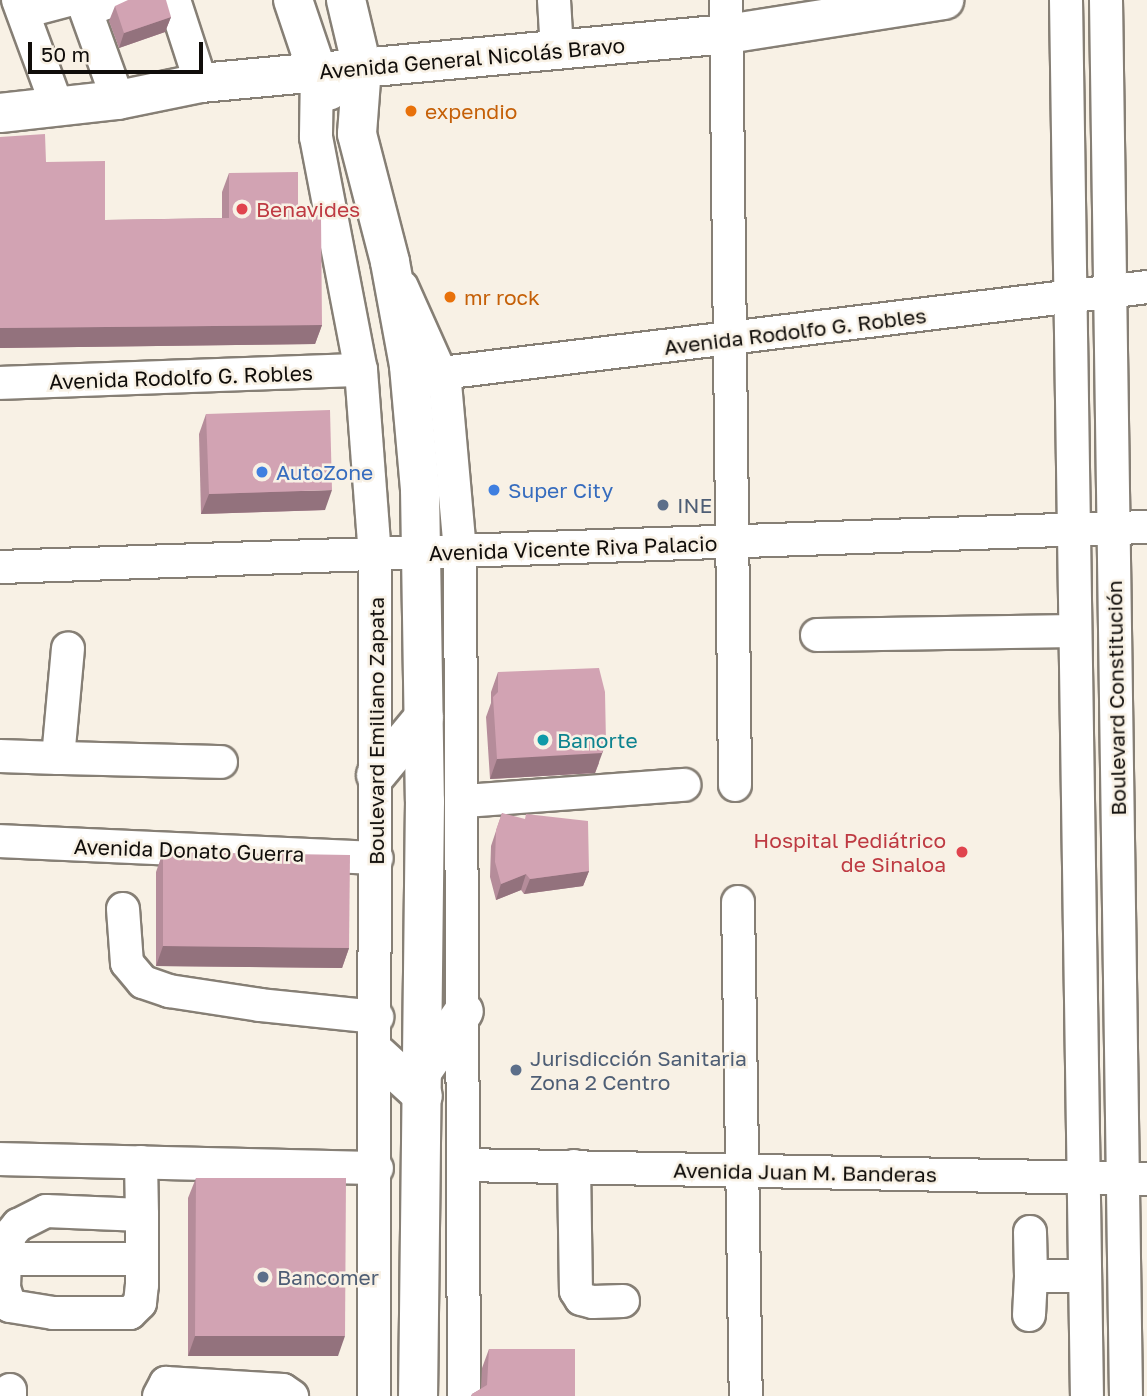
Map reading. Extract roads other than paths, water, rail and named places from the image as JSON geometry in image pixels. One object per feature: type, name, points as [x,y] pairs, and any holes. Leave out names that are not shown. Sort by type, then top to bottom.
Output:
[{"type":"main road","name":"Boulevard Emiliano Zapata","points":[[293,0],[317,71],[356,134],[390,262],[442,551],[424,717],[424,1083],[418,1396]]},
{"type":"main road","name":"Boulevard Emiliano Zapata","points":[[346,0],[362,67],[356,134]]},
{"type":"main road","name":"Avenida General Nicolás Bravo","points":[[0,113],[118,100],[208,83],[557,51],[727,17],[944,0]]},
{"type":"main road","points":[[376,775],[424,717]]},
{"type":"main road","points":[[377,1036],[424,1083],[464,1012]]},
{"type":"street","points":[[57,106],[21,6],[68,0]]},
{"type":"street","points":[[82,0],[118,100]]},
{"type":"street","points":[[90,0],[105,5],[116,0]]},
{"type":"street","points":[[174,0],[208,83]]},
{"type":"street","points":[[188,0],[208,83]]},
{"type":"street","points":[[554,0],[557,51]]},
{"type":"street","name":"Boulevard Constitución","points":[[1066,0],[1087,1396]]},
{"type":"street","name":"Boulevard Constitución","points":[[1105,0],[1114,529],[1133,837],[1135,1178],[1126,1396]]},
{"type":"street","points":[[727,17],[735,542],[735,785]]},
{"type":"street","name":"Boulevard Emiliano Zapata","points":[[317,71],[316,136],[361,370],[375,558],[377,1168],[374,1396]]},
{"type":"street","name":"Boulevard Emiliano Zapata","points":[[390,262],[442,373],[442,551],[464,801],[464,1396]]},
{"type":"street","name":"Avenida Rodolfo G. Robles","points":[[442,373],[1147,286]]},
{"type":"street","name":"Avenida Rodolfo G. Robles","points":[[0,383],[361,370]]},
{"type":"street","name":"Avenida Vicente Riva Palacio","points":[[0,568],[375,558],[442,551],[1147,527]]},
{"type":"street","points":[[817,635],[1075,631]]},
{"type":"street","points":[[58,758],[68,648]]},
{"type":"street","points":[[0,756],[220,762]]},
{"type":"street","points":[[464,801],[684,785]]},
{"type":"street","points":[[1079,839],[1133,837]]},
{"type":"street","name":"Avenida Donato Guerra","points":[[0,841],[377,858]]},
{"type":"street","points":[[738,902],[746,1396]]},
{"type":"street","points":[[123,909],[127,963],[143,982],[169,991],[247,1003],[377,1036]]},
{"type":"street","points":[[0,1159],[377,1168]]},
{"type":"street","points":[[141,1162],[142,1215],[142,1258],[140,1303],[121,1315],[18,1311],[6,1298],[5,1259],[10,1235],[36,1213],[142,1215]]},
{"type":"street","name":"Avenida Juan M. Banderas","points":[[464,1165],[1135,1178]]},
{"type":"street","points":[[575,1166],[576,1291],[581,1299],[593,1302],[623,1301]]},
{"type":"street","points":[[1030,1232],[1030,1315]]},
{"type":"street","points":[[5,1259],[142,1258]]},
{"type":"street","points":[[1031,1276],[1085,1276]]},
{"type":"street","points":[[159,1396],[166,1383],[221,1391],[274,1394]]},
{"type":"place","name":"expendio","points":[[411,111]]},
{"type":"place","name":"Benavides","points":[[242,209]]},
{"type":"place","name":"mr rock","points":[[450,297]]},
{"type":"place","name":"AutoZone","points":[[262,472]]},
{"type":"place","name":"Super City","points":[[494,490]]},
{"type":"place","name":"INE","points":[[663,505]]},
{"type":"place","name":"Banorte","points":[[543,740]]},
{"type":"place","name":"Hospital Pediátrico de Sinaloa","points":[[962,852]]},
{"type":"place","name":"Jurisdicción Sanitaria Zona 2 Centro","points":[[516,1070]]},
{"type":"place","name":"Bancomer","points":[[263,1277]]}]
